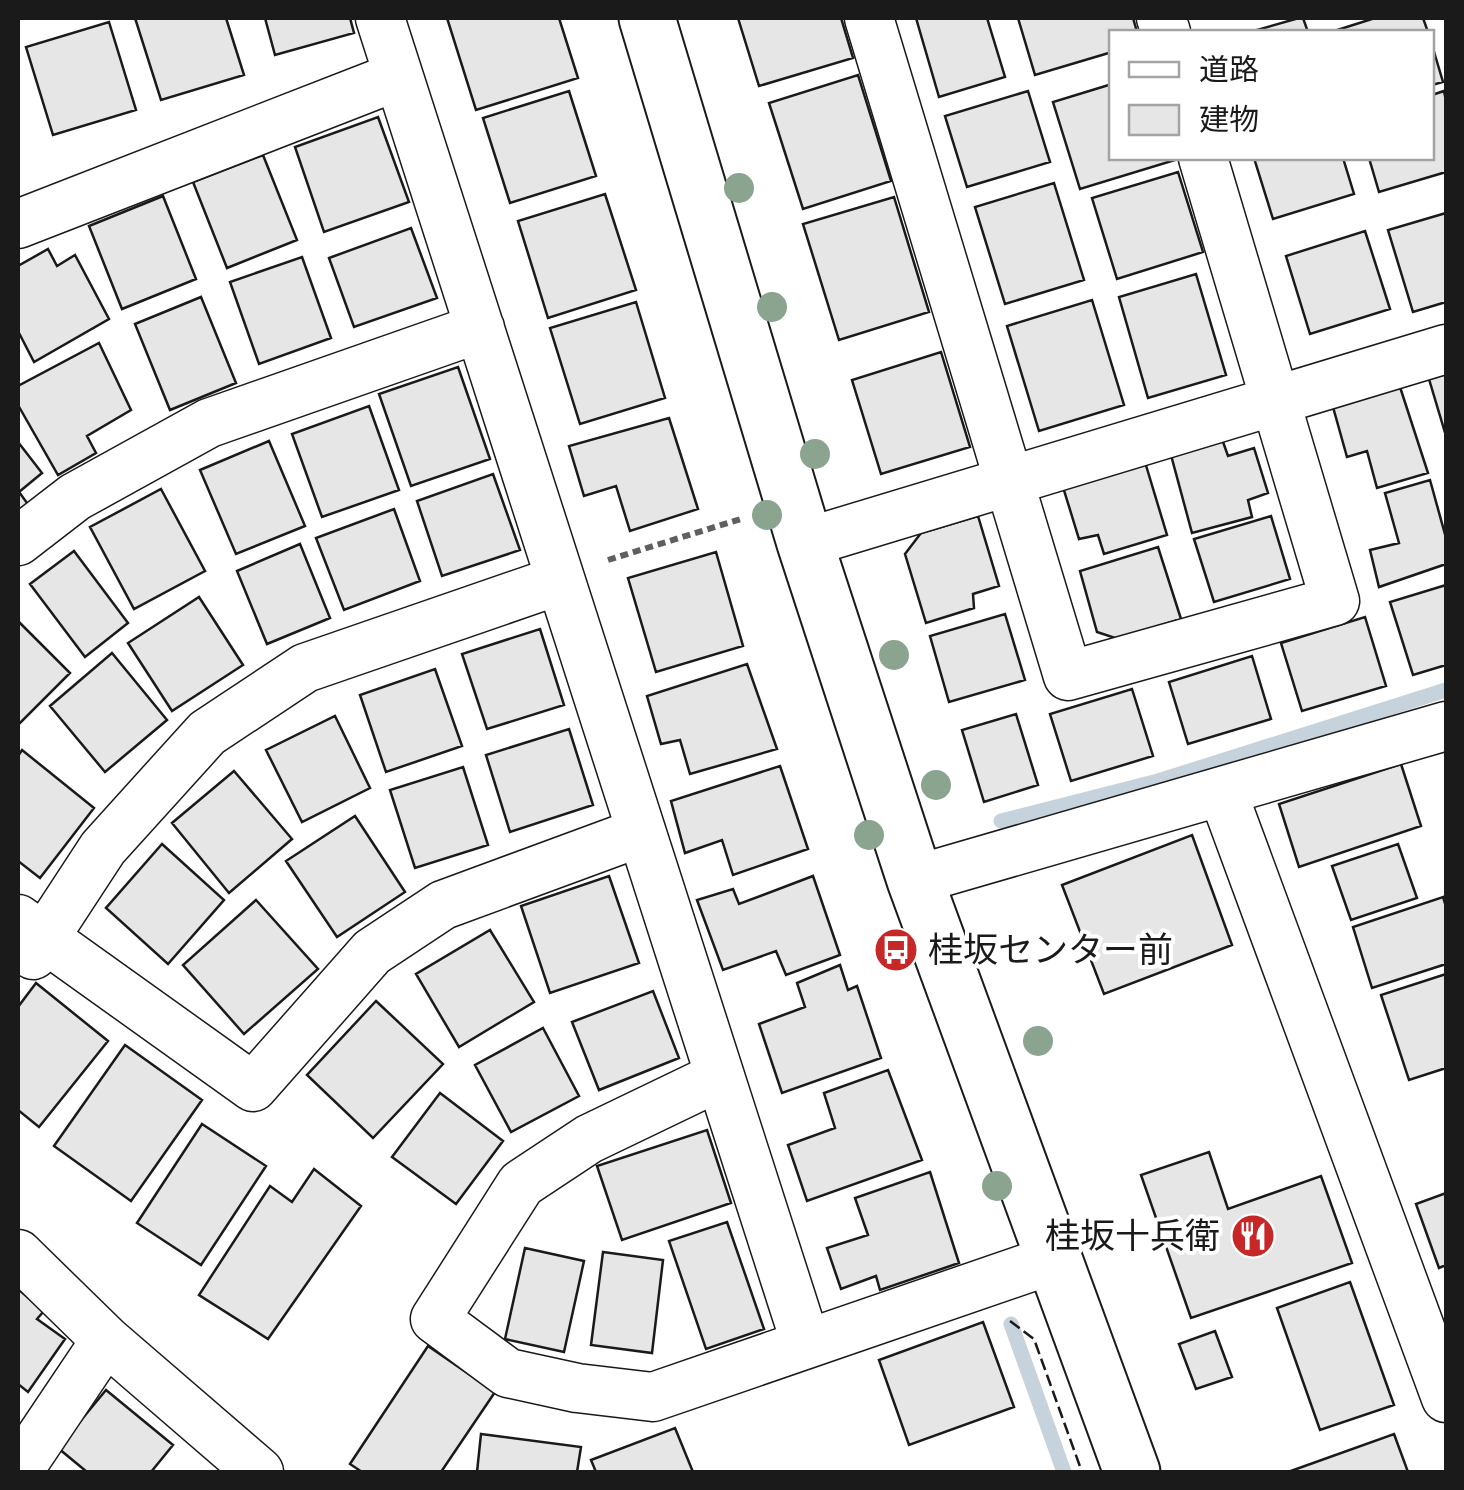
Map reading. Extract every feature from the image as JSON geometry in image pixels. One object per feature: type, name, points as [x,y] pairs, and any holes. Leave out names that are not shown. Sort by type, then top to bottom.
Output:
[{"type":"street","points":[[380,18],[806,1344]]},
{"type":"street","points":[[647,18],[805,542],[915,880],[1132,1472]]},
{"type":"street","points":[[870,18],[1068,676],[1335,600],[1204,160]]},
{"type":"street","points":[[18,224],[398,76]]},
{"type":"street","points":[[18,541],[75,497],[209,423],[480,328]]},
{"type":"street","points":[[805,542],[1446,350]]},
{"type":"street","points":[[560,580],[305,668],[208,733],[103,848],[31,937],[253,1086],[372,952],[443,905],[641,832]]},
{"type":"street","points":[[915,880],[1446,726]]},
{"type":"street","points":[[1222,791],[1446,1398]]},
{"type":"street","points":[[720,1076],[589,1139],[521,1184],[434,1319],[508,1373],[577,1388],[653,1397],[1054,1259]]},
{"type":"street","points":[[18,1254],[106,1340],[259,1472]]},
{"type":"street","points":[[18,1472],[106,1340]]},
{"type":"path","points":[[560,580],[624,554],[748,516]]},
{"type":"building","points":[[135,18],[226,18],[244,75],[161,100]]},
{"type":"building","points":[[265,18],[350,18],[354,33],[275,55]]},
{"type":"building","points":[[447,18],[559,18],[578,78],[476,110]]},
{"type":"building","points":[[738,18],[841,18],[853,58],[759,86]]},
{"type":"building","points":[[916,18],[987,18],[1005,77],[939,97]]},
{"type":"building","points":[[1018,18],[1133,18],[1136,30],[1109,30],[1109,53],[1035,75]]},
{"type":"building","points":[[1303,18],[1307,30],[1257,30]]},
{"type":"building","points":[[1375,18],[1423,18],[1427,30],[1337,30]]},
{"type":"building","points":[[109,22],[136,110],[53,135],[26,47]]},
{"type":"building","points":[[1434,52],[1443,82],[1434,84]]},
{"type":"building","points":[[858,75],[891,181],[803,209],[769,103]]},
{"type":"building","points":[[1109,85],[1109,160],[1175,160],[1080,189],[1053,102]]},
{"type":"building","points":[[569,91],[596,176],[510,203],[483,118]]},
{"type":"building","points":[[1028,91],[1050,162],[967,187],[945,116]]},
{"type":"building","points":[[1444,91],[1446,101],[1446,172],[1379,192],[1370,160],[1434,160],[1434,94]]},
{"type":"building","points":[[378,117],[409,202],[324,232],[295,147]]},
{"type":"building","points":[[263,155],[297,240],[227,268],[193,182]]},
{"type":"building","points":[[1255,160],[1344,160],[1354,194],[1273,219]]},
{"type":"building","points":[[1178,172],[1203,252],[1117,279],[1092,198]]},
{"type":"building","points":[[1054,183],[1084,280],[1005,304],[975,207]]},
{"type":"building","points":[[605,194],[636,290],[548,318],[518,221]]},
{"type":"building","points":[[163,196],[196,279],[122,309],[89,226]]},
{"type":"building","points":[[894,197],[929,312],[839,340],[803,224]]},
{"type":"building","points":[[1446,213],[1446,302],[1413,312],[1388,230]]},
{"type":"building","points":[[411,228],[437,298],[354,327],[329,258]]},
{"type":"building","points":[[1365,231],[1390,309],[1310,334],[1286,256]]},
{"type":"building","points":[[48,249],[57,266],[75,255],[109,319],[34,362],[18,331],[18,266]]},
{"type":"building","points":[[302,257],[331,338],[259,364],[230,282]]},
{"type":"building","points":[[1196,274],[1226,375],[1148,398],[1119,297]]},
{"type":"building","points":[[201,297],[236,383],[170,410],[135,324]]},
{"type":"building","points":[[1092,300],[1124,405],[1039,431],[1007,326]]},
{"type":"building","points":[[636,302],[665,398],[580,424],[550,328]]},
{"type":"building","points":[[99,343],[131,410],[87,436],[96,453],[58,475],[18,405],[18,386]]},
{"type":"building","points":[[941,352],[970,447],[881,474],[852,380]]},
{"type":"building","points":[[458,367],[490,459],[411,486],[379,394]]},
{"type":"building","points":[[1446,374],[1446,436],[1429,379]]},
{"type":"building","points":[[1400,387],[1428,473],[1377,488],[1367,451],[1347,457],[1333,407]]},
{"type":"building","points":[[369,406],[399,490],[322,517],[292,434]]},
{"type":"building","points":[[669,418],[698,509],[630,531],[616,486],[584,496],[569,446]]},
{"type":"building","points":[[1222,439],[1228,456],[1254,448],[1268,493],[1248,500],[1252,517],[1192,533],[1171,455]]},
{"type":"building","points":[[269,441],[305,526],[236,554],[200,470]]},
{"type":"building","points":[[18,442],[42,473],[19,492],[30,507],[18,517]]},
{"type":"building","points":[[1145,462],[1167,535],[1104,554],[1098,535],[1079,539],[1063,487]]},
{"type":"building","points":[[493,474],[520,550],[442,576],[417,501]]},
{"type":"building","points":[[1430,480],[1446,538],[1446,564],[1379,587],[1370,550],[1399,543],[1385,493]]},
{"type":"building","points":[[161,489],[205,571],[134,609],[90,527]]},
{"type":"building","points":[[394,509],[420,581],[344,610],[316,538]]},
{"type":"building","points":[[978,516],[999,586],[973,594],[974,608],[926,623],[905,554],[921,533]]},
{"type":"building","points":[[1271,516],[1290,579],[1214,602],[1194,539]]},
{"type":"building","points":[[300,544],[330,618],[267,644],[237,571]]},
{"type":"building","points":[[1158,547],[1181,619],[1118,639],[1097,632],[1080,571]]},
{"type":"building","points":[[74,551],[128,623],[85,657],[30,584]]},
{"type":"building","points":[[716,552],[743,646],[656,672],[628,578]]},
{"type":"building","points":[[1446,585],[1446,665],[1413,675],[1390,602]]},
{"type":"building","points":[[199,597],[243,665],[172,711],[128,643]]},
{"type":"building","points":[[1005,614],[1025,680],[949,702],[930,636]]},
{"type":"building","points":[[1365,617],[1386,686],[1302,711],[1281,643]]},
{"type":"building","points":[[18,621],[70,673],[18,725]]},
{"type":"building","points":[[540,629],[564,705],[487,729],[462,654]]},
{"type":"building","points":[[112,653],[167,720],[105,772],[50,706]]},
{"type":"building","points":[[1252,656],[1271,719],[1188,744],[1169,682]]},
{"type":"building","points":[[747,664],[777,749],[690,774],[680,740],[661,744],[647,696]]},
{"type":"building","points":[[435,669],[462,746],[386,772],[360,695]]},
{"type":"building","points":[[1132,689],[1153,756],[1071,781],[1050,714]]},
{"type":"building","points":[[1016,714],[1038,785],[984,802],[962,730]]},
{"type":"building","points":[[335,716],[370,788],[302,822],[266,750]]},
{"type":"building","points":[[569,729],[593,805],[510,832],[486,755]]},
{"type":"building","points":[[22,750],[94,808],[40,878],[18,861],[18,756]]},
{"type":"building","points":[[1401,764],[1421,826],[1299,867],[1279,804]]},
{"type":"building","points":[[780,766],[808,849],[733,875],[722,840],[685,853],[671,801]]},
{"type":"building","points":[[463,767],[488,845],[415,868],[390,790]]},
{"type":"building","points":[[234,771],[292,839],[229,893],[172,823]]},
{"type":"building","points":[[355,816],[405,892],[337,937],[286,861]]},
{"type":"building","points":[[1192,835],[1232,945],[1104,994],[1062,885]]},
{"type":"building","points":[[162,844],[224,900],[168,964],[106,908]]},
{"type":"building","points":[[1398,844],[1417,898],[1351,920],[1332,866]]},
{"type":"building","points":[[609,876],[639,963],[550,993],[521,906]]},
{"type":"building","points":[[813,876],[840,955],[786,975],[776,951],[723,970],[697,900],[733,889],[739,904]]},
{"type":"building","points":[[1443,897],[1446,964],[1372,988],[1353,927]]},
{"type":"building","points":[[256,900],[318,969],[244,1034],[183,965]]},
{"type":"building","points":[[490,930],[534,1002],[459,1047],[416,974]]},
{"type":"building","points":[[840,965],[848,990],[857,986],[881,1058],[782,1093],[759,1024],[805,1007],[797,983]]},
{"type":"building","points":[[1446,974],[1446,1068],[1409,1080],[1381,995]]},
{"type":"building","points":[[36,983],[108,1041],[39,1127],[18,1110],[18,1007]]},
{"type":"building","points":[[653,991],[679,1058],[599,1090],[572,1022]]},
{"type":"building","points":[[376,1001],[443,1064],[373,1138],[307,1075]]},
{"type":"building","points":[[543,1028],[579,1096],[511,1132],[475,1065]]},
{"type":"building","points":[[125,1045],[202,1100],[131,1201],[54,1146]]},
{"type":"building","points":[[888,1070],[922,1160],[807,1201],[788,1145],[835,1128],[824,1093]]},
{"type":"building","points":[[440,1093],[503,1141],[456,1204],[392,1157]]},
{"type":"building","points":[[202,1124],[266,1166],[201,1265],[137,1223]]},
{"type":"building","points":[[707,1130],[731,1203],[622,1240],[597,1166]]},
{"type":"building","name":"桂坂十兵衛","points":[[1209,1152],[1228,1209],[1321,1176],[1352,1263],[1191,1318],[1141,1175]]},
{"type":"building","points":[[314,1169],[361,1206],[268,1339],[199,1295],[270,1186],[292,1202]]},
{"type":"building","points":[[930,1172],[959,1263],[880,1290],[876,1276],[841,1289],[827,1248],[868,1235],[855,1198]]},
{"type":"building","points":[[1446,1193],[1446,1265],[1439,1268],[1416,1204]]},
{"type":"building","points":[[727,1222],[764,1329],[706,1349],[669,1241]]},
{"type":"building","points":[[525,1248],[584,1261],[564,1352],[505,1339]]},
{"type":"building","points":[[603,1252],[663,1260],[652,1353],[591,1345]]},
{"type":"building","points":[[1350,1282],[1394,1405],[1320,1430],[1277,1308]]},
{"type":"building","points":[[18,1289],[44,1311],[37,1319],[65,1339],[28,1392],[18,1384]]},
{"type":"building","points":[[983,1322],[1014,1407],[909,1445],[879,1360]]},
{"type":"building","points":[[1215,1331],[1232,1377],[1196,1389],[1179,1344]]},
{"type":"building","points":[[428,1346],[495,1392],[441,1472],[362,1472],[350,1464]]},
{"type":"building","points":[[106,1390],[173,1445],[151,1472],[87,1472],[58,1448]]},
{"type":"building","points":[[675,1428],[693,1472],[596,1472],[591,1460]]},
{"type":"building","points":[[481,1434],[581,1447],[577,1472],[477,1472]]},
{"type":"building","points":[[1394,1434],[1408,1472],[1288,1472]]},
{"type":"waterway","points":[[1001,821],[1158,781],[1446,690]]},
{"type":"waterway","points":[[1011,1324],[1064,1472]]},
{"type":"fence","points":[[1010,1321],[1034,1339],[1082,1472]]},
{"type":"place","name":"桂坂センター前","points":[[896,950]]},
{"type":"place","name":"桂坂十兵衛","points":[[1253,1236]]}]
